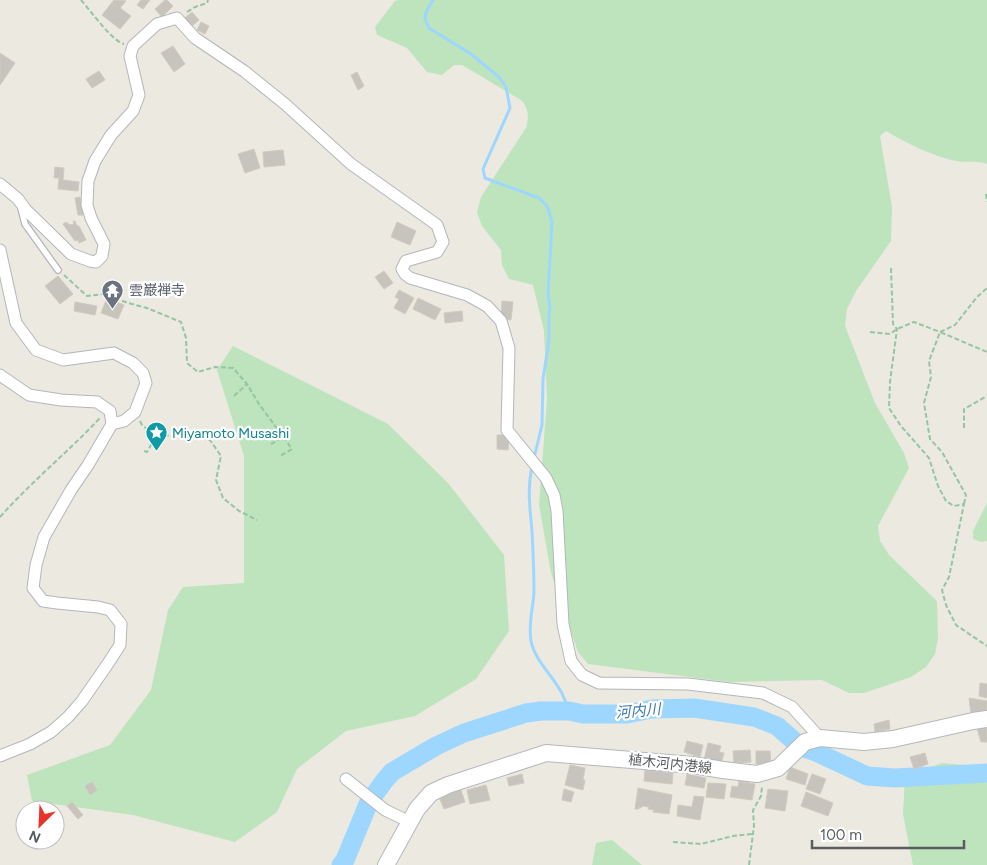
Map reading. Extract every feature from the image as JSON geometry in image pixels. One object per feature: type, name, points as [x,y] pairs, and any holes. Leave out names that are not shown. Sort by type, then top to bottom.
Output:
[{"type":"main road","points":[[771,770],[812,740],[864,742],[893,740],[987,719]]},
{"type":"main road","name":"植木河内港線","points":[[386,865],[417,809],[431,793],[448,785],[546,753],[693,765],[758,774],[771,770]]},
{"type":"street","points":[[0,184],[18,199],[26,210],[71,254],[96,262],[102,256],[104,244],[91,218],[87,205],[88,181],[94,160],[111,135],[133,111],[138,95],[130,56],[133,46],[157,24],[177,18],[196,38],[244,71],[285,104],[350,164],[437,225],[443,242],[437,252],[406,261],[402,269],[405,274],[410,278],[467,295],[487,306],[501,322],[509,348],[507,430],[546,478],[554,495],[558,511],[564,624],[571,661],[582,674],[600,683],[688,684],[763,693],[792,707],[812,740]]},
{"type":"street","points":[[0,250],[16,323],[36,350],[63,360],[114,353],[133,363],[143,373],[146,383],[135,412],[124,421],[112,424]]},
{"type":"street","points":[[0,375],[29,395],[61,400],[97,402],[110,411],[112,424],[44,536],[36,565],[33,588],[43,601],[110,610],[121,624],[120,645],[82,701],[68,717],[51,732],[0,756]]},
{"type":"street","points":[[346,780],[385,810],[410,822]]},
{"type":"lane","points":[[18,199],[25,224],[58,270]]},
{"type":"path","points":[[81,0],[119,43],[133,46]]},
{"type":"path","points":[[177,18],[207,3],[208,0]]},
{"type":"path","points":[[986,194],[987,202]]},
{"type":"path","points":[[891,268],[893,324],[897,329],[890,382],[889,408],[901,426],[929,458],[938,486],[946,501],[954,506],[964,504]]},
{"type":"path","points":[[58,270],[87,296],[104,294],[181,322],[186,338],[187,363],[198,372],[215,367],[233,368],[247,384],[259,404],[292,449],[280,456]]},
{"type":"path","points":[[987,288],[977,297],[955,325],[940,332],[928,361],[931,378],[924,403],[930,439],[942,452],[966,495],[949,577],[942,590],[946,605],[956,625],[987,646]]},
{"type":"path","points":[[870,332],[890,334],[914,322],[987,352]]},
{"type":"path","points":[[234,396],[247,384]]},
{"type":"path","points":[[964,428],[964,409],[987,396]]},
{"type":"path","points":[[0,517],[101,417],[110,411]]},
{"type":"path","points":[[135,412],[142,425],[156,436],[179,435],[210,440],[221,456],[216,480],[223,498],[239,511],[258,520]]},
{"type":"path","points":[[144,451],[147,452],[156,436]]},
{"type":"path","points":[[272,444],[284,437]]},
{"type":"path","points":[[749,865],[754,826],[753,810],[761,796],[771,770]]},
{"type":"path","points":[[673,842],[701,844],[733,836],[753,834]]},
{"type":"green space","points":[[987,0],[987,164],[956,161],[929,153],[886,131],[880,136],[892,207],[891,241],[856,291],[847,309],[845,326],[875,403],[904,453],[909,468],[878,526],[880,541],[889,555],[937,601],[938,638],[935,654],[926,667],[911,677],[864,693],[849,693],[822,680],[729,682],[588,664],[578,652],[551,573],[539,505],[547,399],[544,331],[533,285],[509,279],[502,265],[501,250],[482,226],[477,212],[481,197],[526,128],[527,110],[521,100],[462,65],[454,65],[442,75],[427,72],[407,48],[377,35],[375,27],[395,1]]},
{"type":"green space","points":[[233,346],[388,424],[448,483],[504,555],[509,631],[476,679],[415,716],[346,731],[297,769],[277,812],[235,842],[133,815],[65,806],[65,800],[32,800],[27,775],[110,745],[151,690],[168,610],[183,587],[244,583],[244,456],[217,370]]},
{"type":"green space","points":[[987,503],[987,541],[981,542],[973,539],[973,531]]},
{"type":"green space","points":[[942,763],[987,767],[987,865],[913,865],[903,814],[905,777]]},
{"type":"green space","points":[[612,840],[642,865],[592,865],[596,843]]},
{"type":"building","points":[[114,0],[126,1],[120,8],[131,16],[120,29],[102,15]]},
{"type":"building","points":[[141,0],[150,0],[143,9],[137,5]]},
{"type":"building","points":[[165,0],[173,6],[162,17],[155,9]]},
{"type":"building","points":[[192,12],[199,20],[192,26],[185,18]]},
{"type":"building","points":[[201,22],[209,26],[205,34],[197,30]]},
{"type":"building","points":[[173,46],[185,64],[174,72],[161,53]]},
{"type":"building","points":[[0,53],[15,63],[0,85]]},
{"type":"building","points":[[99,71],[105,80],[92,88],[86,79]]},
{"type":"building","points":[[357,72],[364,86],[358,90],[351,75]]},
{"type":"building","points":[[254,149],[260,168],[245,173],[238,154]]},
{"type":"building","points":[[283,150],[285,165],[264,167],[263,152]]},
{"type":"building","points":[[55,167],[64,168],[63,180],[79,182],[78,191],[58,189],[59,178],[54,178]]},
{"type":"building","points":[[80,197],[83,215],[78,215],[75,198]]},
{"type":"building","points":[[73,221],[79,226],[86,240],[79,243],[78,240],[75,241],[63,224],[66,222],[70,225],[74,224]]},
{"type":"building","points":[[397,222],[416,231],[410,245],[391,237]]},
{"type":"building","points":[[384,271],[393,283],[384,289],[375,277]]},
{"type":"building","points":[[58,276],[73,294],[60,304],[45,286]]},
{"type":"building","points":[[399,290],[414,298],[405,314],[394,308],[399,299],[395,297]]},
{"type":"building","name":"雲巌禅寺","points":[[107,298],[124,305],[118,319],[101,313]]},
{"type":"building","points":[[418,298],[441,309],[435,320],[413,309]]},
{"type":"building","points":[[502,301],[513,302],[511,320],[501,319]]},
{"type":"building","points":[[75,302],[97,306],[95,315],[74,311]]},
{"type":"building","points":[[462,311],[463,321],[445,323],[444,313]]},
{"type":"building","points":[[497,435],[509,435],[508,450],[497,449]]},
{"type":"building","points":[[980,683],[987,684],[987,698],[979,696]]},
{"type":"building","points":[[969,698],[987,701],[987,713],[971,714]]},
{"type":"building","points":[[889,720],[890,729],[875,732],[874,724]]},
{"type":"building","points":[[976,725],[987,725],[987,742],[981,742]]},
{"type":"building","points":[[687,741],[703,745],[700,757],[684,752]]},
{"type":"building","points":[[708,743],[721,746],[719,752],[724,753],[721,764],[704,760]]},
{"type":"building","points":[[750,750],[751,762],[734,763],[733,751]]},
{"type":"building","points":[[756,751],[770,751],[771,764],[756,764]]},
{"type":"building","points":[[925,753],[928,764],[914,769],[910,757]]},
{"type":"building","points":[[570,765],[585,768],[583,790],[565,785]]},
{"type":"building","points":[[790,767],[808,774],[805,785],[786,779]]},
{"type":"building","points":[[645,770],[673,773],[672,784],[644,781]]},
{"type":"building","points":[[522,774],[524,783],[509,786],[507,778]]},
{"type":"building","points":[[687,774],[706,778],[704,788],[685,785]]},
{"type":"building","points":[[812,774],[826,779],[820,794],[806,789]]},
{"type":"building","points":[[739,781],[755,784],[752,800],[730,797],[732,786],[738,787]]},
{"type":"building","points":[[92,782],[97,790],[90,795],[85,786]]},
{"type":"building","points":[[708,783],[726,784],[724,799],[706,797]]},
{"type":"building","points":[[486,785],[490,800],[470,804],[467,790]]},
{"type":"building","points":[[638,788],[672,795],[669,814],[653,812],[654,810],[648,809],[649,807],[642,806],[639,809],[635,809]]},
{"type":"building","points":[[564,789],[574,792],[571,802],[562,800]]},
{"type":"building","points":[[768,789],[788,791],[785,811],[765,808]]},
{"type":"building","points":[[461,790],[465,802],[444,809],[439,797]]},
{"type":"building","points":[[806,792],[833,803],[828,816],[801,806]]},
{"type":"building","points":[[694,796],[704,797],[700,820],[677,816],[678,805],[692,807]]},
{"type":"building","points":[[72,802],[83,815],[78,819],[67,806]]},
{"type":"waterway","points":[[433,0],[426,12],[425,19],[429,28],[471,54],[499,77],[506,87],[510,108],[483,169],[485,178],[539,198],[547,206],[552,222],[548,294],[550,308],[549,340],[543,379],[542,425],[534,458]]},
{"type":"waterway","points":[[532,467],[529,499],[534,592],[530,635],[533,648],[561,692],[569,711]]},
{"type":"waterway","name":"河内川","points":[[341,865],[345,860],[369,802],[392,772],[436,746],[464,733],[526,713],[569,711],[583,714],[627,714],[652,709],[694,708],[754,717],[777,726],[801,747],[867,776],[895,778],[987,773]]},
{"type":"place","name":"雲巌禅寺","points":[[113,309]]},
{"type":"place","name":"Miyamoto Musashi","points":[[156,452]]}]
